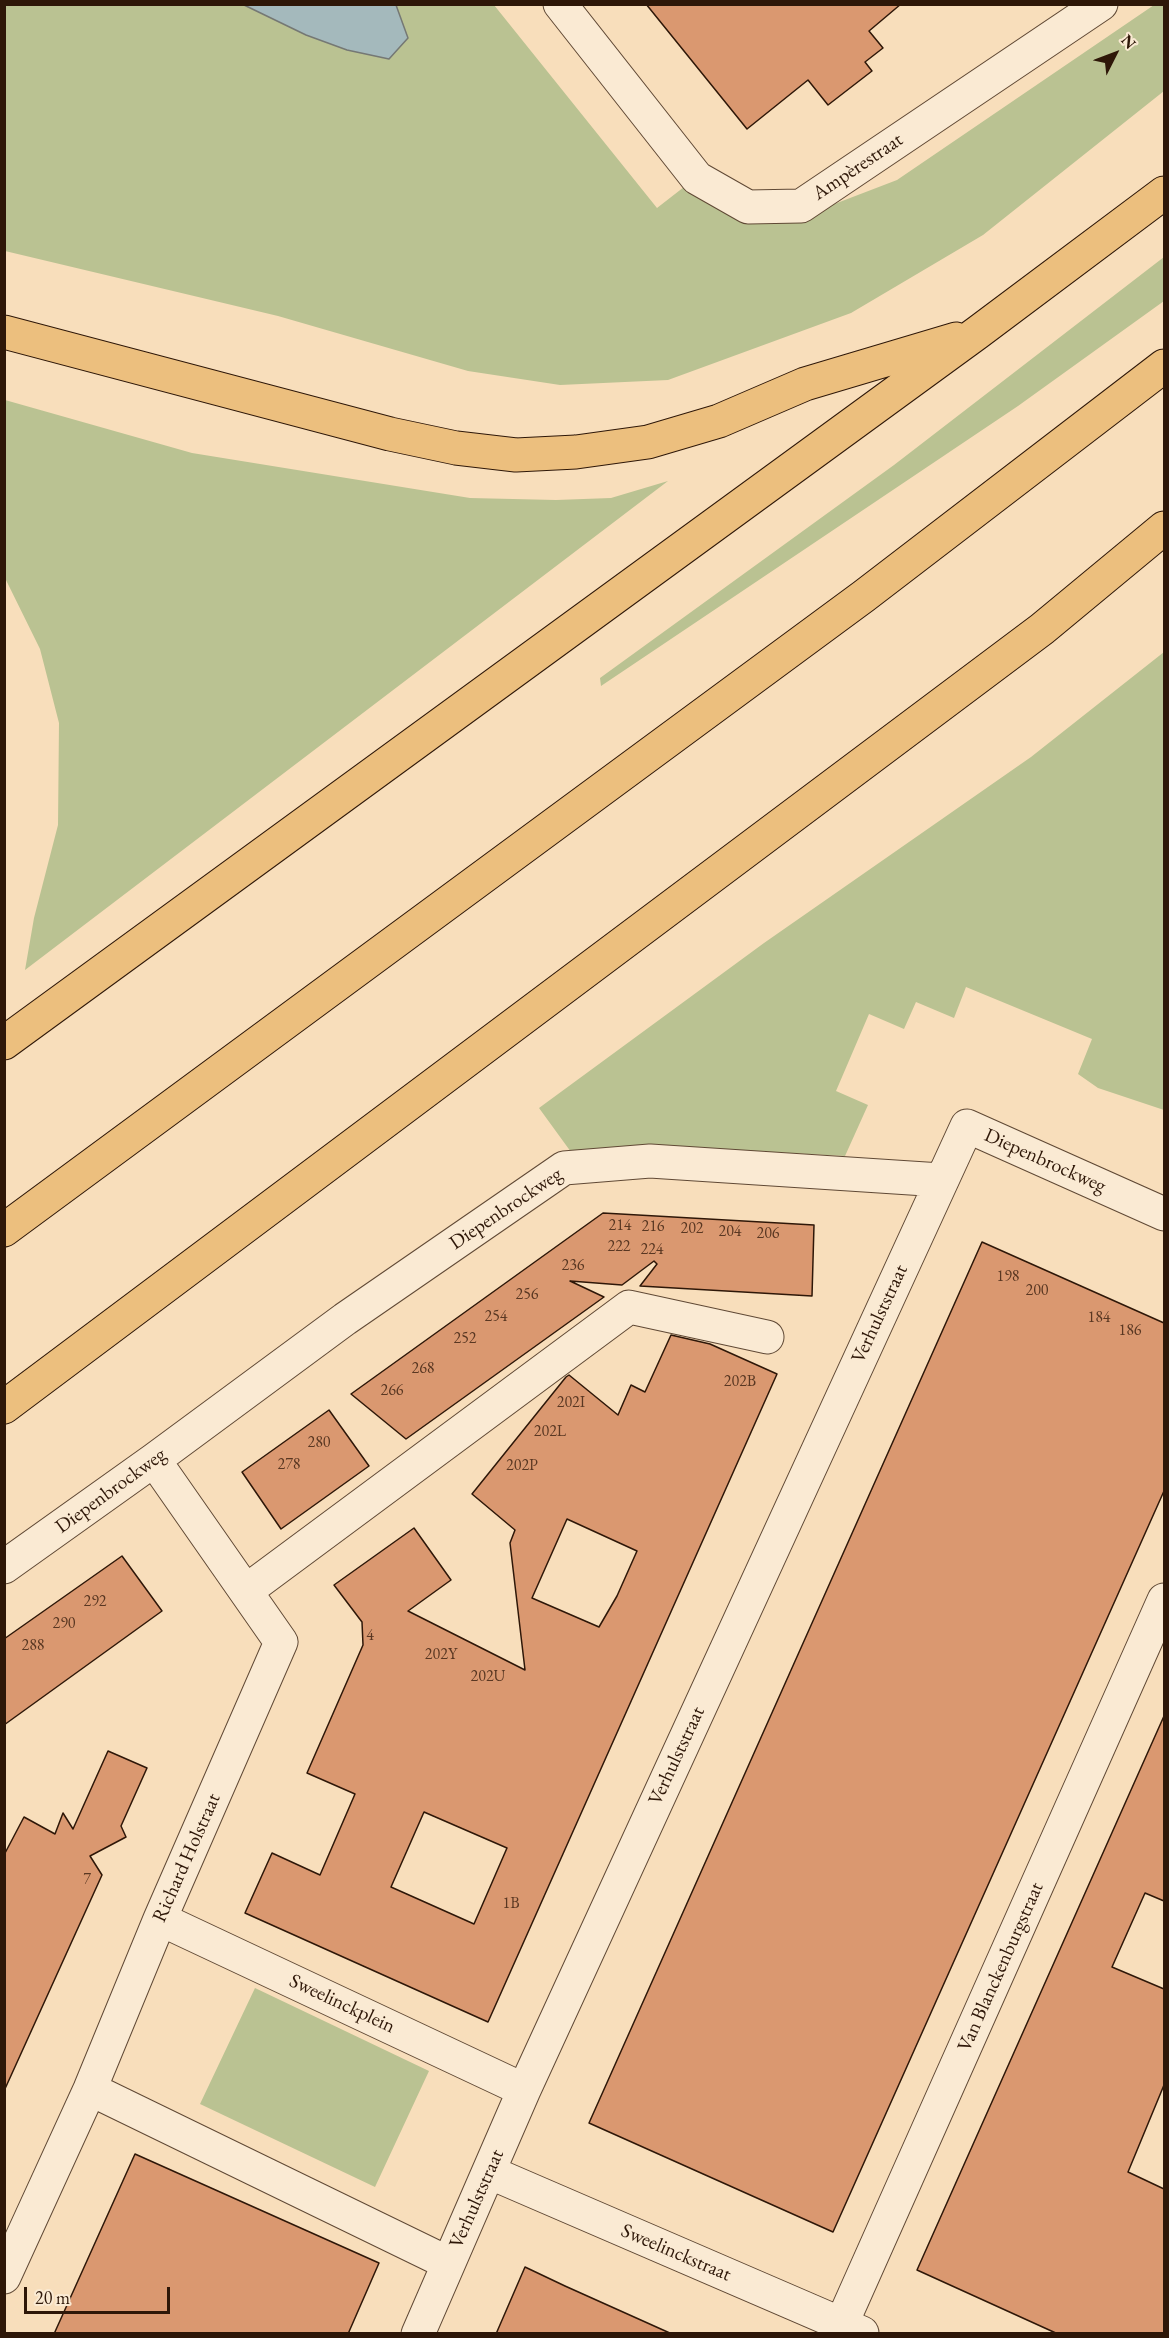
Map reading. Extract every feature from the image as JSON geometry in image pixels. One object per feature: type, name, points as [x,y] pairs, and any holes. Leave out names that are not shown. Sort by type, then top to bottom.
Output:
[{"type":"highway","points":[[4,1043],[977,333],[1164,193]]},
{"type":"highway","points":[[4,332],[390,434],[456,448],[516,455],[576,452],[648,442],[718,420],[805,384],[977,333]]},
{"type":"highway","points":[[4,1230],[855,603],[1164,366]]},
{"type":"highway","points":[[4,1407],[1032,636],[1164,528]]},
{"type":"street","name":"Ampèrestraat","points":[[560,4],[697,178],[747,207],[801,206],[1101,4]]},
{"type":"street","name":"Diepenbrockweg","points":[[4,1567],[154,1460],[345,1318],[564,1168],[650,1161],[941,1180],[967,1126],[1164,1214]]},
{"type":"street","name":"Verhulststraat","points":[[418,2334],[524,2090],[941,1180]]},
{"type":"street","points":[[246,1591],[629,1307],[768,1337]]},
{"type":"street","name":"Richard Holstraat","points":[[4,2277],[90,2089],[160,1919],[281,1642],[154,1460]]},
{"type":"street","name":"Van Blanckenburgstraat","points":[[847,2331],[1164,1600]]},
{"type":"street","name":"Sweelinckplein","points":[[160,1919],[524,2090]]},
{"type":"street","points":[[90,2089],[448,2263]]},
{"type":"street","name":"Sweelinckstraat","points":[[489,2172],[847,2331]]},
{"type":"green space","points":[[5,5],[244,5],[306,35],[408,38],[396,5],[494,5],[657,208],[684,187],[824,208],[897,180],[1154,5],[1164,5],[1164,91],[983,235],[851,313],[668,380],[560,385],[468,371],[278,316],[5,251]]},
{"type":"green space","points":[[1164,257],[1164,301],[1018,406],[601,686],[600,678],[894,465]]},
{"type":"green space","points":[[5,400],[192,453],[470,498],[556,500],[611,498],[668,481],[25,970],[34,918],[58,825],[59,723],[40,649],[5,578]]},
{"type":"green space","points":[[1164,652],[1164,1110],[1098,1088],[1078,1074],[1092,1039],[966,987],[954,1018],[916,1002],[904,1029],[869,1014],[836,1091],[868,1105],[845,1156],[676,1147],[571,1152],[539,1108],[764,943],[1031,757]]},
{"type":"green space","points":[[255,1988],[429,2071],[375,2187],[200,2104]]},
{"type":"shaded area","points":[[244,5],[396,5],[408,38],[389,59],[347,50],[306,35]]},
{"type":"building","points":[[646,4],[901,4],[869,31],[883,48],[865,62],[872,71],[828,105],[808,80],[747,129]]},
{"type":"building","points":[[603,1213],[814,1225],[812,1296],[640,1286],[657,1264],[654,1261],[622,1285],[570,1281],[604,1297],[406,1439],[351,1394]]},
{"type":"building","points":[[982,1242],[1164,1323],[1164,1491],[833,2232],[589,2123]]},
{"type":"building","points":[[671,1335],[710,1344],[777,1374],[488,2022],[245,1913],[272,1853],[320,1875],[355,1794],[307,1773],[363,1645],[362,1622],[334,1585],[414,1528],[451,1580],[408,1611],[525,1670],[510,1543],[515,1530],[472,1494],[569,1375],[618,1415],[631,1385],[645,1392]],"holes":[[[567,1519],[637,1551],[617,1596],[599,1627],[532,1598]],[[424,1812],[507,1848],[474,1924],[391,1887]]]},
{"type":"building","points":[[329,1410],[369,1466],[281,1529],[242,1472]]},
{"type":"building","points":[[122,1556],[162,1611],[4,1725],[4,1639]]},
{"type":"building","points":[[1164,1716],[1164,1901],[1145,1893],[1112,1967],[1164,1989],[1164,2085],[1128,2172],[1164,2189],[1164,2334],[1058,2334],[917,2270]]},
{"type":"building","points":[[108,1751],[147,1768],[121,1826],[126,1837],[90,1856],[102,1875],[4,2091],[4,1855],[24,1817],[55,1834],[63,1813],[73,1829]]},
{"type":"building","points":[[135,2154],[379,2263],[348,2334],[54,2334]]},
{"type":"building","points":[[525,2267],[565,2286],[672,2334],[496,2334]]}]
